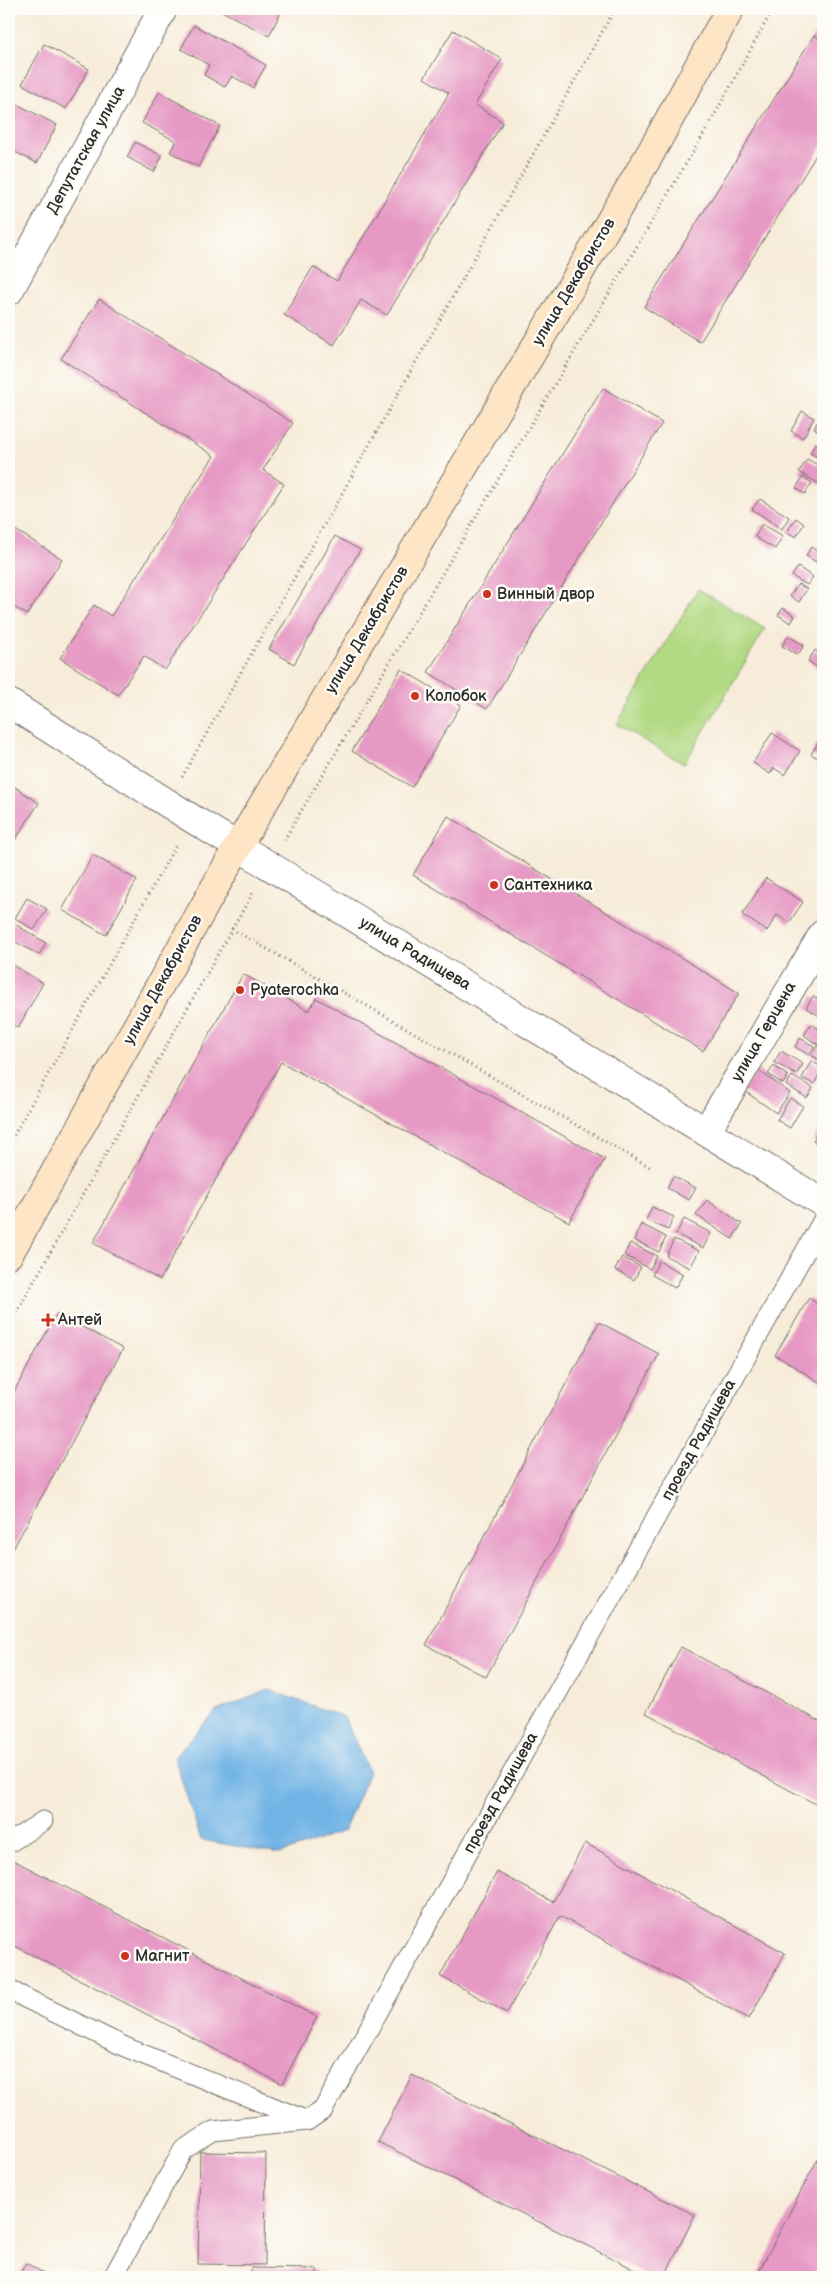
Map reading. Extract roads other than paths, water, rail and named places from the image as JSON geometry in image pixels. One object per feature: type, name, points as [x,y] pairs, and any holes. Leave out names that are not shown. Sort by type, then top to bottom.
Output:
[{"type":"street","name":"Депутатская улица","points":[[9,291],[163,9]]},
{"type":"street","name":"улица Декабристов","points":[[9,1254],[238,846],[650,154],[730,9]]},
{"type":"street","name":"улица Радищева","points":[[9,703],[191,818],[823,1203]]},
{"type":"street","name":"улица Герцена","points":[[706,1132],[823,934]]},
{"type":"lane","name":"проезд Радищева","points":[[307,2121],[323,2110],[823,1220]]},
{"type":"lane","points":[[9,1843],[43,1821]]},
{"type":"lane","points":[[9,1990],[125,2047],[307,2121]]},
{"type":"lane","points":[[113,2277],[183,2150],[213,2131],[307,2121]]},
{"type":"water","points":[[269,1690],[344,1717],[369,1772],[344,1831],[280,1854],[201,1840],[174,1757],[216,1711]]},
{"type":"place","name":"Винный двор","points":[[487,594]]},
{"type":"place","name":"Колобок","points":[[415,696]]},
{"type":"place","name":"Сантехника","points":[[494,885]]},
{"type":"place","name":"Pyaterochka","points":[[240,990]]},
{"type":"place","name":"Антей","points":[[48,1320]]},
{"type":"place","name":"Магнит","points":[[125,1956]]}]
